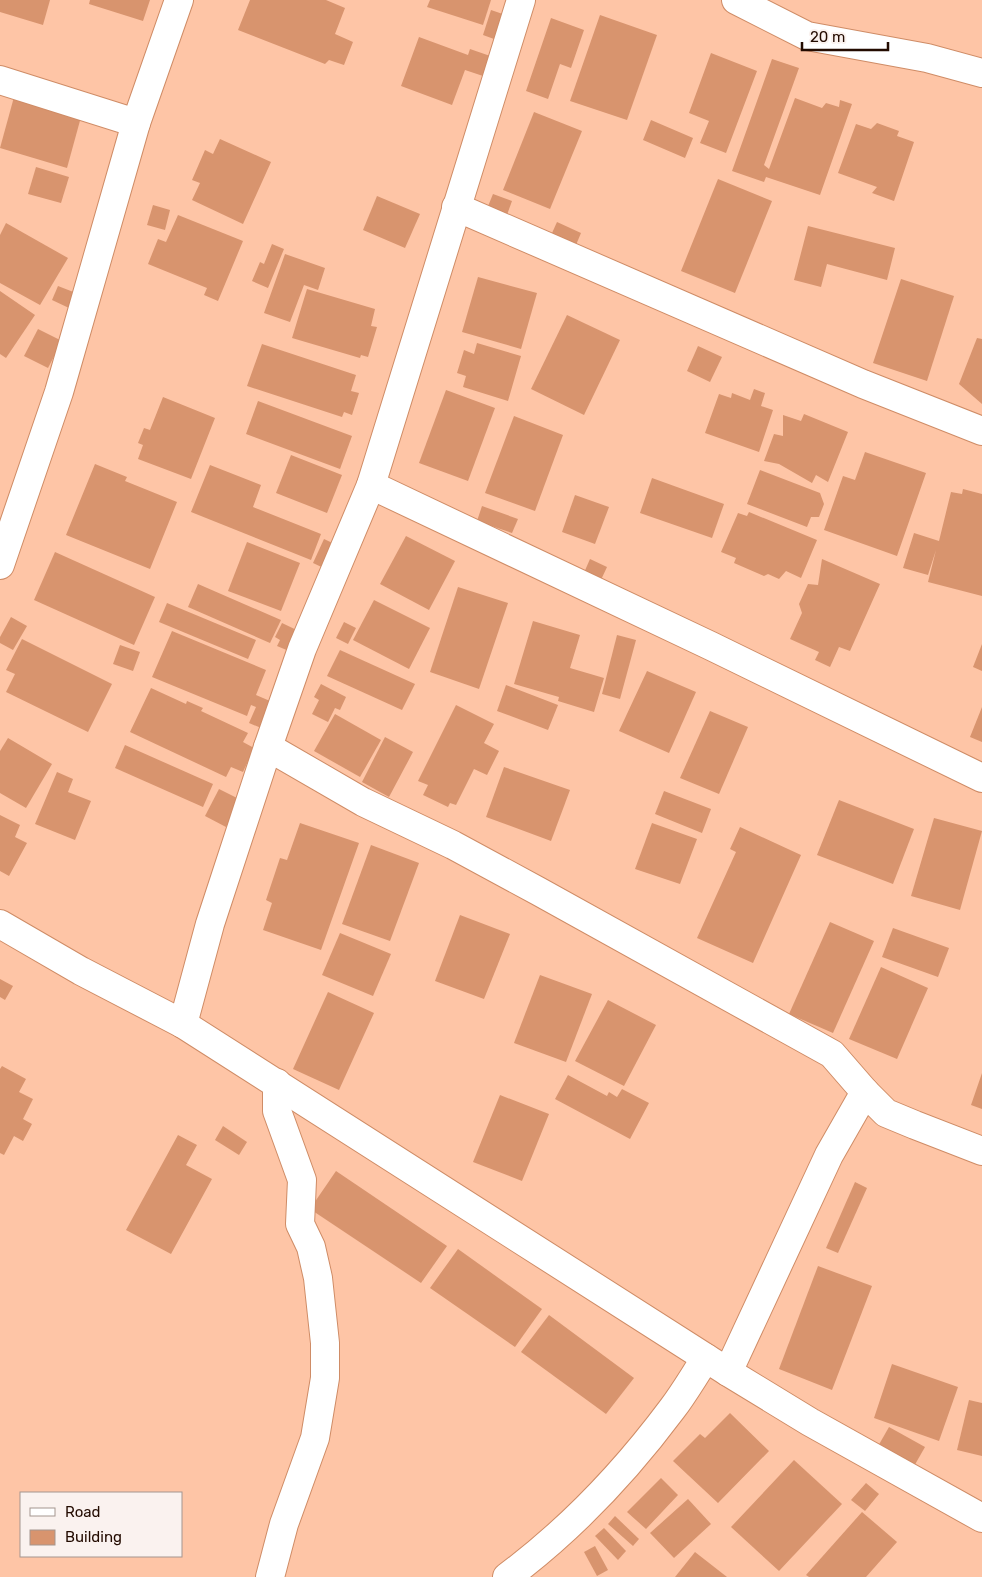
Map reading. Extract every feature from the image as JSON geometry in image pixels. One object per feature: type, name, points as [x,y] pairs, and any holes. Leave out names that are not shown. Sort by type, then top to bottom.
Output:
[{"type":"street","points":[[0,565],[59,392],[136,123],[180,0]]},
{"type":"street","points":[[183,1024],[210,924],[302,649],[371,485],[521,0]]},
{"type":"street","points":[[743,1],[807,36],[927,58],[982,73]]},
{"type":"street","points":[[0,80],[136,123]]},
{"type":"street","points":[[456,207],[854,380],[982,432]]},
{"type":"street","points":[[371,485],[711,646],[982,778]]},
{"type":"street","points":[[268,747],[363,802],[453,845],[530,886],[832,1054],[865,1092],[886,1112],[915,1126],[982,1151]]},
{"type":"street","points":[[0,924],[81,971],[183,1024],[717,1365],[810,1422],[982,1518]]},
{"type":"street","points":[[270,1577],[284,1524],[315,1438],[325,1378],[325,1343],[318,1278],[311,1247],[300,1224],[302,1180],[277,1111],[277,1083]]},
{"type":"street","points":[[509,1577],[590,1504],[638,1454],[674,1407],[717,1365],[829,1155],[865,1092]]},
{"type":"building","points":[[0,0],[50,0],[43,25],[0,12]]},
{"type":"building","points":[[90,0],[150,0],[143,21],[89,4]]},
{"type":"building","points":[[250,0],[326,0],[345,8],[335,34],[353,42],[344,65],[329,60],[325,64],[238,30]]},
{"type":"building","points":[[430,0],[491,0],[483,25],[427,7]]},
{"type":"building","points":[[491,10],[514,18],[505,43],[483,35]]},
{"type":"building","points":[[600,15],[657,35],[627,120],[570,101]]},
{"type":"building","points":[[551,18],[584,30],[571,68],[560,64],[548,99],[526,91]]},
{"type":"building","points":[[419,37],[468,55],[470,49],[496,58],[489,78],[465,70],[452,105],[401,86]]},
{"type":"building","points":[[711,53],[757,71],[726,153],[700,143],[709,121],[689,113]]},
{"type":"building","points":[[772,59],[799,68],[764,165],[769,169],[795,98],[822,108],[826,103],[839,107],[840,100],[852,104],[820,195],[766,177],[764,182],[732,171]]},
{"type":"building","points":[[14,97],[81,117],[67,168],[0,148]]},
{"type":"building","points":[[534,112],[582,131],[550,209],[503,190]]},
{"type":"building","points":[[651,120],[693,138],[685,158],[643,140]]},
{"type":"building","points":[[877,123],[899,131],[897,136],[914,142],[894,201],[872,193],[877,187],[838,173],[856,124],[871,129]]},
{"type":"building","points":[[220,139],[271,162],[243,224],[192,200],[200,183],[192,180],[205,150],[213,154]]},
{"type":"building","points":[[36,167],[69,177],[61,203],[28,194]]},
{"type":"building","points":[[718,179],[772,201],[735,293],[681,271]]},
{"type":"building","points":[[493,194],[512,201],[504,223],[484,216]]},
{"type":"building","points":[[377,196],[420,214],[405,248],[363,230]]},
{"type":"building","points":[[153,205],[170,210],[165,230],[147,225]]},
{"type":"building","points":[[178,215],[243,241],[218,301],[204,295],[207,288],[148,264],[158,239],[166,242]]},
{"type":"building","points":[[557,222],[581,233],[573,252],[548,242]]},
{"type":"building","points":[[6,223],[68,258],[40,305],[0,283],[0,235]]},
{"type":"building","points":[[808,226],[895,248],[887,280],[827,264],[821,287],[794,280]]},
{"type":"building","points":[[272,244],[284,249],[268,288],[252,281],[260,262],[264,264]]},
{"type":"building","points":[[285,254],[325,268],[318,290],[304,285],[290,322],[264,313]]},
{"type":"building","points":[[478,277],[537,293],[521,349],[462,332]]},
{"type":"building","points":[[901,279],[954,296],[927,381],[873,363]]},
{"type":"building","points":[[58,286],[76,293],[69,308],[52,300]]},
{"type":"building","points":[[307,289],[375,309],[371,326],[377,327],[368,357],[361,355],[360,358],[292,338]]},
{"type":"building","points":[[0,291],[35,315],[6,358],[0,354]]},
{"type":"building","points":[[567,315],[620,340],[584,415],[531,389]]},
{"type":"building","points":[[38,329],[62,341],[48,368],[24,356]]},
{"type":"building","points":[[977,338],[982,339],[982,404],[959,384]]},
{"type":"building","points":[[477,343],[521,356],[508,401],[463,387],[466,376],[457,373],[464,350],[474,354]]},
{"type":"building","points":[[262,344],[356,375],[351,391],[359,393],[352,415],[344,412],[342,417],[247,386]]},
{"type":"building","points":[[698,346],[722,357],[710,382],[687,371]]},
{"type":"building","points":[[754,389],[765,393],[761,406],[773,410],[759,452],[705,433],[719,394],[731,398],[732,393],[750,400]]},
{"type":"building","points":[[446,390],[495,408],[468,481],[419,463]]},
{"type":"building","points":[[163,397],[215,418],[191,479],[138,459],[143,445],[138,443],[144,428],[150,430]]},
{"type":"building","points":[[258,401],[352,436],[340,469],[246,434]]},
{"type":"building","points":[[804,414],[848,432],[828,482],[816,475],[812,483],[779,464],[764,461],[774,434],[783,436],[783,415],[801,421]]},
{"type":"building","points":[[514,416],[563,435],[535,511],[485,493]]},
{"type":"building","points":[[865,452],[926,473],[897,556],[824,530],[843,476],[855,480]]},
{"type":"building","points":[[291,455],[342,475],[327,513],[276,493]]},
{"type":"building","points":[[95,464],[127,477],[125,481],[177,502],[150,569],[66,535]]},
{"type":"building","points":[[210,465],[261,485],[253,507],[321,534],[311,560],[191,512]]},
{"type":"building","points":[[760,470],[820,493],[824,504],[819,517],[811,517],[807,527],[747,504]]},
{"type":"building","points":[[652,478],[724,504],[712,538],[640,513]]},
{"type":"building","points":[[963,489],[982,494],[982,596],[928,582],[936,550],[928,575],[903,568],[914,533],[939,541],[951,492],[962,494]]},
{"type":"building","points":[[575,495],[609,507],[595,544],[562,532]]},
{"type":"building","points":[[482,506],[518,519],[512,533],[477,521]]},
{"type":"building","points":[[749,512],[817,540],[801,578],[786,571],[779,579],[768,574],[764,576],[734,563],[736,558],[721,552],[738,513],[747,516]]},
{"type":"building","points":[[406,536],[455,561],[429,610],[380,584]]},
{"type":"building","points":[[324,539],[341,547],[330,571],[313,563]]},
{"type":"building","points":[[247,542],[300,563],[281,611],[228,591]]},
{"type":"building","points":[[55,552],[155,597],[134,645],[34,600]]},
{"type":"building","points":[[590,559],[607,567],[600,582],[583,575]]},
{"type":"building","points":[[822,559],[880,584],[850,651],[839,647],[830,667],[815,660],[819,652],[790,639],[802,613],[799,604],[808,584],[818,585]]},
{"type":"building","points":[[198,584],[281,620],[270,643],[188,607]]},
{"type":"building","points":[[458,587],[508,603],[479,689],[430,672]]},
{"type":"building","points":[[374,600],[430,628],[409,669],[353,640]]},
{"type":"building","points":[[167,603],[256,640],[248,659],[159,622]]},
{"type":"building","points":[[11,617],[27,626],[13,650],[0,643],[0,637]]},
{"type":"building","points":[[533,621],[580,635],[570,668],[604,678],[594,712],[558,701],[559,697],[514,684]]},
{"type":"building","points":[[344,622],[356,628],[348,644],[336,638]]},
{"type":"building","points":[[282,623],[305,634],[296,654],[277,646],[280,640],[275,637]]},
{"type":"building","points":[[172,631],[266,670],[256,695],[277,704],[266,730],[249,723],[256,707],[251,705],[247,716],[152,677]]},
{"type":"building","points":[[617,635],[636,640],[620,699],[602,694]]},
{"type":"building","points":[[22,639],[112,684],[88,732],[6,692],[15,674],[6,670]]},
{"type":"building","points":[[982,644],[982,671],[973,667]]},
{"type":"building","points":[[120,645],[140,652],[133,671],[113,664]]},
{"type":"building","points":[[340,650],[415,684],[402,710],[327,676]]},
{"type":"building","points":[[647,671],[696,692],[669,753],[619,731]]},
{"type":"building","points":[[321,684],[346,697],[340,710],[335,708],[328,722],[312,714],[319,700],[314,697]]},
{"type":"building","points":[[506,685],[558,705],[548,730],[497,711]]},
{"type":"building","points":[[151,688],[186,704],[187,701],[203,708],[201,711],[248,733],[243,742],[254,748],[243,772],[231,767],[226,777],[130,732]]},
{"type":"building","points":[[456,705],[494,724],[484,743],[499,751],[487,775],[474,769],[456,805],[450,803],[448,807],[423,795],[428,785],[418,781]]},
{"type":"building","points":[[982,707],[982,742],[970,737]]},
{"type":"building","points":[[710,711],[748,727],[719,794],[680,778]]},
{"type":"building","points":[[335,714],[381,740],[360,777],[314,751]]},
{"type":"building","points":[[385,737],[413,752],[389,797],[362,782]]},
{"type":"building","points":[[8,738],[52,764],[26,808],[0,793],[0,751]]},
{"type":"building","points":[[125,745],[213,784],[203,807],[115,768]]},
{"type":"building","points":[[504,767],[570,790],[551,841],[486,817]]},
{"type":"building","points":[[57,772],[73,779],[68,792],[91,801],[75,840],[35,824]]},
{"type":"building","points":[[219,789],[241,800],[226,827],[205,816]]},
{"type":"building","points":[[664,791],[711,809],[702,833],[655,814]]},
{"type":"building","points":[[839,800],[914,829],[893,884],[817,855]]},
{"type":"building","points":[[0,815],[20,825],[15,837],[27,843],[9,876],[0,871]]},
{"type":"building","points":[[934,818],[982,831],[960,910],[911,896]]},
{"type":"building","points":[[300,823],[359,843],[321,950],[263,930],[272,903],[266,900],[280,858],[287,860]]},
{"type":"building","points":[[652,823],[697,839],[680,884],[635,869]]},
{"type":"building","points":[[740,827],[801,855],[753,963],[697,938],[736,852],[730,849]]},
{"type":"building","points":[[371,845],[419,863],[390,941],[342,924]]},
{"type":"building","points":[[460,915],[510,934],[484,999],[435,981]]},
{"type":"building","points":[[830,922],[874,941],[833,1033],[789,1014]]},
{"type":"building","points":[[893,928],[949,948],[938,977],[882,957]]},
{"type":"building","points":[[340,933],[391,954],[373,996],[322,975]]},
{"type":"building","points":[[881,967],[928,988],[897,1059],[849,1039]]},
{"type":"building","points":[[540,975],[592,994],[566,1062],[514,1043]]},
{"type":"building","points":[[0,979],[13,986],[5,1000],[0,997]]},
{"type":"building","points":[[328,992],[374,1013],[339,1090],[293,1069]]},
{"type":"building","points":[[608,1000],[656,1025],[624,1086],[575,1061]]},
{"type":"building","points":[[2,1066],[26,1079],[19,1092],[33,1099],[23,1119],[32,1124],[23,1141],[14,1136],[4,1155],[0,1153],[0,1069]]},
{"type":"building","points":[[982,1073],[982,1109],[971,1105]]},
{"type":"building","points":[[568,1075],[607,1096],[609,1092],[617,1097],[622,1089],[649,1103],[630,1139],[555,1099]]},
{"type":"building","points":[[500,1095],[549,1114],[522,1181],[473,1162]]},
{"type":"building","points":[[223,1126],[247,1142],[239,1155],[215,1140]]},
{"type":"building","points":[[178,1135],[197,1145],[186,1165],[212,1179],[171,1254],[126,1230]]},
{"type":"building","points":[[336,1171],[447,1246],[421,1283],[310,1209]]},
{"type":"building","points":[[855,1182],[867,1188],[838,1253],[826,1248]]},
{"type":"building","points":[[458,1249],[542,1309],[515,1347],[430,1288]]},
{"type":"building","points":[[818,1266],[872,1286],[832,1390],[779,1369]]},
{"type":"building","points":[[549,1315],[634,1378],[606,1414],[521,1352]]},
{"type":"building","points":[[892,1364],[958,1387],[939,1441],[874,1418]]},
{"type":"building","points":[[969,1400],[982,1403],[982,1456],[957,1450]]},
{"type":"building","points":[[730,1413],[769,1451],[718,1503],[673,1461],[700,1434],[705,1438]]},
{"type":"building","points":[[889,1427],[925,1447],[913,1468],[877,1448]]},
{"type":"building","points":[[794,1460],[842,1504],[779,1571],[731,1527]]},
{"type":"building","points":[[661,1478],[678,1495],[646,1529],[627,1512]]},
{"type":"building","points":[[866,1483],[879,1494],[865,1511],[851,1500]]},
{"type":"building","points":[[688,1499],[711,1524],[674,1558],[650,1533]]},
{"type":"building","points":[[862,1512],[897,1542],[866,1577],[809,1577],[806,1575]]},
{"type":"building","points":[[615,1516],[639,1539],[633,1546],[608,1524]]},
{"type":"building","points":[[604,1528],[626,1551],[618,1560],[595,1536]]},
{"type":"building","points":[[595,1546],[608,1570],[597,1576],[584,1552]]},
{"type":"building","points":[[695,1552],[727,1577],[675,1577]]}]
